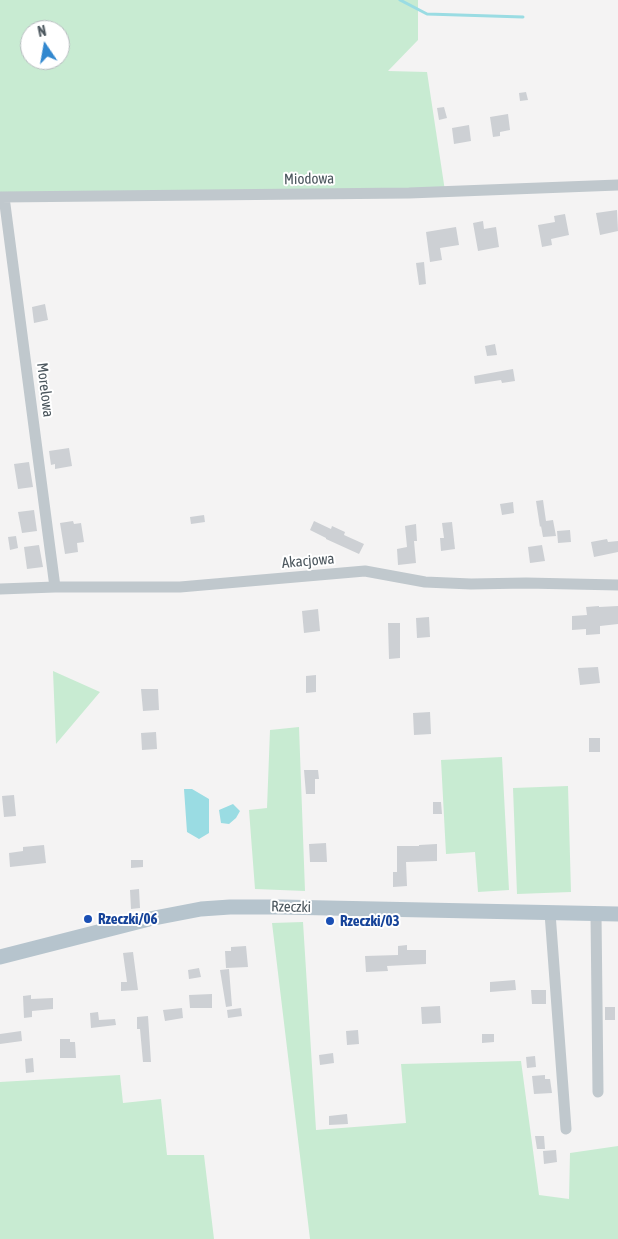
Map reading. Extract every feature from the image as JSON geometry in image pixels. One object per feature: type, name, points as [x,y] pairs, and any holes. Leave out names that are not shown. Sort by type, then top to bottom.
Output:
[{"type":"main road","name":"Rzeczki","points":[[0,957],[149,919],[201,909],[280,907],[618,914]]},
{"type":"street","name":"Miodowa","points":[[2,197],[409,193],[618,185]]},
{"type":"street","name":"Morelowa","points":[[2,197],[55,586]]},
{"type":"street","name":"Akacjowa","points":[[0,588],[55,586],[180,587],[365,571],[426,582],[618,585]]},
{"type":"street","points":[[550,913],[566,1128]]},
{"type":"street","points":[[596,914],[598,1092]]},
{"type":"green space","points":[[0,0],[418,0],[418,40],[388,71],[427,72],[445,191],[0,197]]},
{"type":"green space","points":[[53,671],[100,692],[56,744]]},
{"type":"green space","points":[[299,727],[305,891],[255,889],[249,810],[267,808],[270,730]]},
{"type":"green space","points":[[502,757],[509,890],[478,892],[475,852],[446,854],[441,760]]},
{"type":"green space","points":[[568,786],[571,892],[517,894],[513,788]]},
{"type":"green space","points":[[303,922],[316,1130],[406,1123],[401,1064],[521,1061],[539,1195],[569,1199],[570,1153],[618,1146],[618,1239],[310,1239],[272,923]]},
{"type":"green space","points":[[120,1075],[123,1103],[161,1099],[167,1155],[204,1155],[214,1239],[0,1239],[0,1082]]},
{"type":"water","points":[[184,789],[192,789],[209,799],[209,833],[199,839],[187,832]]},
{"type":"water","points":[[233,804],[240,811],[236,818],[229,824],[221,823],[219,810]]},
{"type":"building","points":[[526,92],[528,100],[520,101],[519,93]]},
{"type":"building","points":[[444,107],[447,118],[439,120],[437,108]]},
{"type":"building","points":[[508,114],[510,130],[500,132],[500,136],[493,137],[490,117]]},
{"type":"building","points":[[469,125],[471,141],[454,144],[452,128]]},
{"type":"building","points":[[617,210],[618,231],[600,235],[596,213]]},
{"type":"building","points":[[565,214],[569,235],[551,239],[552,245],[542,247],[538,225],[555,222],[554,216]]},
{"type":"building","points":[[483,221],[484,229],[496,227],[499,247],[478,251],[473,223]]},
{"type":"building","points":[[456,227],[459,245],[440,248],[442,260],[430,262],[426,232]]},
{"type":"building","points":[[424,262],[426,284],[419,285],[416,263]]},
{"type":"building","points":[[45,304],[48,320],[34,323],[32,307]]},
{"type":"building","points":[[495,344],[497,355],[487,356],[485,346]]},
{"type":"building","points":[[513,369],[515,381],[502,383],[501,380],[475,384],[474,376]]},
{"type":"building","points":[[69,448],[72,466],[55,469],[55,464],[51,465],[49,451]]},
{"type":"building","points":[[29,462],[33,487],[18,489],[14,464]]},
{"type":"building","points":[[543,500],[546,521],[553,520],[556,536],[543,537],[536,501]]},
{"type":"building","points":[[513,502],[514,513],[502,515],[500,504]]},
{"type":"building","points":[[34,510],[37,531],[22,533],[18,512]]},
{"type":"building","points":[[204,515],[205,522],[191,524],[190,517]]},
{"type":"building","points":[[73,521],[74,524],[81,523],[84,542],[77,543],[78,552],[65,554],[60,523]]},
{"type":"building","points":[[314,521],[331,529],[332,526],[345,532],[344,535],[364,544],[359,554],[310,530]]},
{"type":"building","points":[[452,522],[455,549],[441,551],[440,538],[444,538],[442,523]]},
{"type":"building","points":[[416,524],[417,541],[414,541],[416,563],[398,565],[397,549],[407,547],[405,526]]},
{"type":"building","points":[[570,530],[571,542],[558,543],[557,531]]},
{"type":"building","points":[[16,536],[18,548],[10,550],[8,537]]},
{"type":"building","points":[[607,539],[608,542],[618,541],[618,552],[594,557],[591,542]]},
{"type":"building","points":[[39,545],[43,567],[27,569],[24,547]]},
{"type":"building","points":[[542,545],[545,561],[530,563],[528,547]]},
{"type":"building","points":[[618,606],[618,624],[600,626],[600,634],[586,635],[586,629],[572,630],[572,616],[587,615],[586,607]]},
{"type":"building","points":[[318,609],[320,631],[304,633],[302,611]]},
{"type":"building","points":[[429,617],[430,637],[417,638],[416,618]]},
{"type":"building","points":[[388,623],[400,623],[400,658],[389,659]]},
{"type":"building","points":[[598,667],[600,683],[580,685],[578,668]]},
{"type":"building","points":[[316,675],[316,692],[306,693],[306,676]]},
{"type":"building","points":[[141,689],[158,689],[159,710],[143,711]]},
{"type":"building","points":[[430,712],[431,734],[414,735],[413,713]]},
{"type":"building","points":[[156,732],[157,749],[142,750],[141,733]]},
{"type":"building","points":[[589,738],[600,738],[600,752],[589,752]]},
{"type":"building","points":[[304,770],[318,770],[319,779],[315,779],[315,794],[306,794]]},
{"type":"building","points":[[14,795],[16,816],[4,817],[2,796]]},
{"type":"building","points":[[433,802],[441,802],[442,814],[433,814]]},
{"type":"building","points":[[326,843],[327,862],[310,862],[309,844]]},
{"type":"building","points":[[437,844],[437,861],[406,862],[407,886],[393,887],[393,872],[397,872],[397,846]]},
{"type":"building","points":[[44,845],[46,863],[10,867],[9,853],[23,851],[23,847]]},
{"type":"building","points":[[131,860],[143,860],[143,867],[131,868]]},
{"type":"building","points":[[139,889],[140,908],[131,909],[130,890]]},
{"type":"building","points":[[407,945],[407,950],[426,950],[426,964],[387,966],[388,971],[366,972],[365,956],[398,955],[398,946]]},
{"type":"building","points":[[246,946],[248,967],[226,968],[225,951],[231,951],[231,947]]},
{"type":"building","points":[[133,952],[138,990],[121,991],[121,982],[127,982],[123,953]]},
{"type":"building","points":[[199,968],[201,977],[189,979],[188,970]]},
{"type":"building","points":[[229,969],[232,1006],[226,1007],[220,970]]},
{"type":"building","points":[[515,980],[516,990],[490,992],[490,982]]},
{"type":"building","points":[[531,990],[546,990],[546,1004],[532,1004]]},
{"type":"building","points":[[212,994],[212,1008],[190,1008],[189,995]]},
{"type":"building","points":[[31,995],[31,999],[53,998],[53,1009],[32,1011],[32,1017],[24,1018],[23,996]]},
{"type":"building","points":[[440,1006],[441,1023],[422,1024],[421,1007]]},
{"type":"building","points":[[605,1007],[615,1007],[615,1020],[605,1020]]},
{"type":"building","points":[[182,1008],[183,1018],[165,1021],[163,1010]]},
{"type":"building","points":[[241,1008],[242,1016],[228,1018],[227,1010]]},
{"type":"building","points":[[98,1012],[99,1020],[115,1019],[116,1025],[91,1028],[90,1013]]},
{"type":"building","points":[[148,1016],[151,1062],[143,1062],[140,1029],[137,1029],[137,1017]]},
{"type":"building","points":[[358,1030],[359,1044],[347,1045],[346,1031]]},
{"type":"building","points":[[21,1031],[22,1041],[0,1044],[0,1034]]},
{"type":"building","points":[[482,1034],[494,1034],[494,1042],[482,1043]]},
{"type":"building","points":[[60,1039],[70,1039],[70,1042],[75,1042],[76,1058],[60,1058]]},
{"type":"building","points":[[333,1053],[334,1063],[320,1065],[319,1055]]},
{"type":"building","points":[[535,1056],[536,1067],[527,1068],[526,1057]]},
{"type":"building","points":[[33,1058],[34,1072],[26,1073],[25,1059]]},
{"type":"building","points":[[545,1075],[545,1079],[550,1079],[552,1093],[534,1094],[532,1076]]},
{"type":"building","points":[[347,1114],[348,1124],[329,1125],[329,1116]]},
{"type":"building","points":[[535,1136],[544,1136],[545,1149],[537,1149]]},
{"type":"building","points":[[556,1150],[557,1162],[544,1164],[543,1151]]},
{"type":"waterway","points":[[400,0],[427,14],[523,17]]},
{"type":"place","name":"Rzeczki/06","points":[[88,919]]},
{"type":"place","name":"Rzeczki/03","points":[[330,921]]}]
